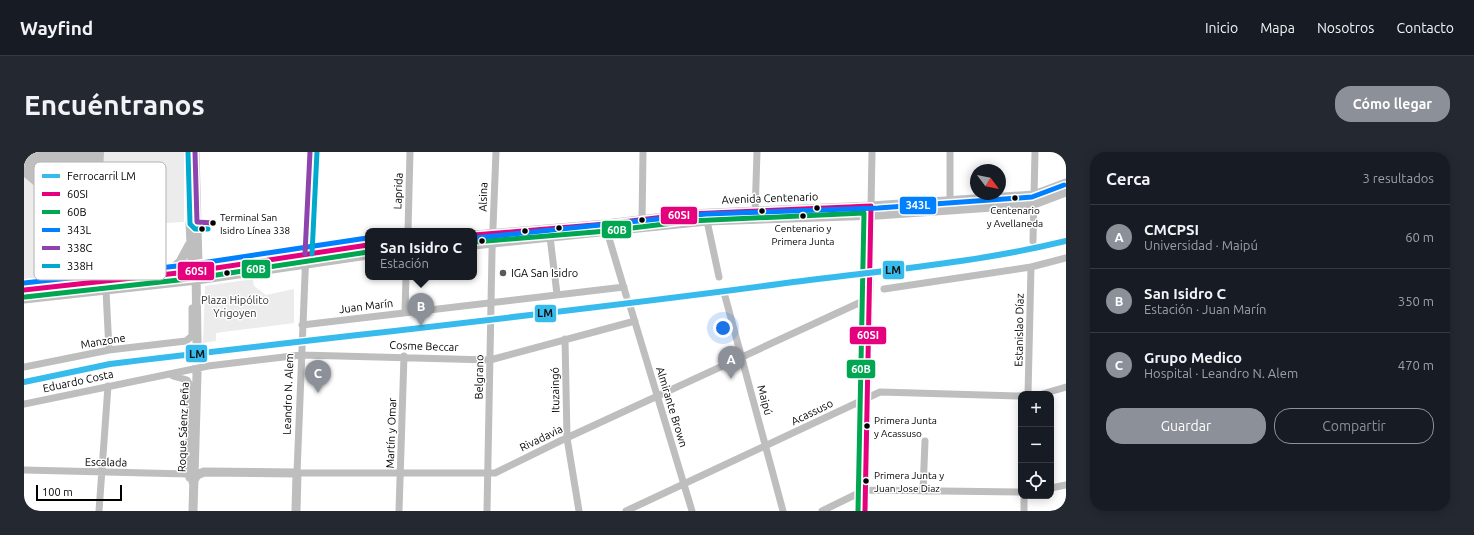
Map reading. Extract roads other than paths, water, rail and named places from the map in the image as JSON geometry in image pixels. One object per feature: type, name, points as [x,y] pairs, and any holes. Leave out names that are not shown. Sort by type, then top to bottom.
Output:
[{"type":"main road","points":[[191,152],[192,264],[197,275]]},
{"type":"main road","points":[[194,152],[198,263],[197,341]]},
{"type":"main road","name":"Avenida Centenario","points":[[1034,200],[1066,183]]},
{"type":"main road","name":"Avenida Centenario","points":[[477,244],[493,239],[642,223],[689,214],[755,215],[871,211],[1034,200],[1066,192]]},
{"type":"main road","name":"Avenida Centenario","points":[[642,223],[707,221],[755,215]]},
{"type":"main road","name":"Avenida Centenario","points":[[477,236],[493,239],[550,237],[606,227]]},
{"type":"main road","points":[[166,274],[184,258],[191,238]]},
{"type":"main road","points":[[24,299],[106,290],[197,275],[305,254],[365,245]]},
{"type":"main road","points":[[166,275],[197,275],[304,265],[365,255]]},
{"type":"main road","points":[[24,290],[118,280]]},
{"type":"main road","name":"Roque Sáenz Peña","points":[[193,511],[190,478],[194,453],[197,374]]},
{"type":"main road","points":[[190,478],[197,475],[201,469],[194,453]]},
{"type":"main road","name":"Rivadavia","points":[[201,469],[297,473]]},
{"type":"main road","name":"Leandro N. Alem","points":[[296,511],[297,473]]},
{"type":"street","name":"Leandro N. Alem","points":[[297,473],[304,265],[310,152]]},
{"type":"street","name":"Laprida","points":[[408,228],[410,152]]},
{"type":"street","name":"Alsina","points":[[493,239],[496,152]]},
{"type":"street","points":[[642,223],[643,152]]},
{"type":"street","points":[[755,215],[756,152]]},
{"type":"street","points":[[870,263],[872,152]]},
{"type":"street","points":[[950,152],[950,205]]},
{"type":"street","points":[[1033,241],[1035,152]]},
{"type":"street","points":[[707,221],[720,277]]},
{"type":"street","points":[[606,227],[626,294]]},
{"type":"street","points":[[550,237],[557,294]]},
{"type":"street","name":"Belgrano","points":[[487,511],[493,239]]},
{"type":"street","points":[[884,289],[1031,267],[1066,258]]},
{"type":"street","name":"Estanislao Díaz","points":[[1028,391],[1031,267]]},
{"type":"street","name":"Manzone","points":[[24,367],[109,350],[186,342],[192,336],[193,290],[197,275]]},
{"type":"street","points":[[405,312],[406,280]]},
{"type":"street","points":[[865,511],[870,282]]},
{"type":"street","name":"Juan Marín","points":[[302,326],[405,312],[624,287]]},
{"type":"street","points":[[106,290],[109,350]]},
{"type":"street","name":"Maipú","points":[[724,296],[783,511]]},
{"type":"street","name":"Rivadavia","points":[[297,473],[495,473],[741,356],[862,302]]},
{"type":"street","name":"Almirante Brown","points":[[631,309],[692,511]]},
{"type":"street","name":"Cosme Beccar","points":[[208,366],[301,356],[404,356],[490,360],[635,321]]},
{"type":"street","name":"Ituzaingó","points":[[565,339],[567,438],[579,511]]},
{"type":"street","name":"Martín y Omar","points":[[398,511],[404,356]]},
{"type":"street","name":"Eduardo Costa","points":[[24,404],[108,386],[167,376],[208,366]]},
{"type":"street","name":"Roque Sáenz Peña","points":[[201,469],[200,376],[208,366]]},
{"type":"street","name":"Roque Sáenz Peña","points":[[167,376],[182,377],[190,385],[190,478]]},
{"type":"street","points":[[99,511],[103,473],[108,386]]},
{"type":"street","points":[[1052,391],[1066,387]]},
{"type":"street","name":"Acassuso","points":[[626,511],[880,392],[1018,396]]},
{"type":"street","points":[[923,491],[924,441]]},
{"type":"street","name":"Escalada","points":[[24,470],[190,478]]},
{"type":"street","points":[[1054,487],[1066,484]]},
{"type":"street","points":[[822,511],[865,490],[1018,492]]},
{"type":"street","points":[[1024,499],[1024,511]]},
{"type":"tunnel","points":[[870,263],[870,282]]},
{"type":"tunnel","points":[[626,295],[631,309]]},
{"type":"tunnel","points":[[197,341],[197,374]]},
{"type":"rail line","name":"LM","points":[[24,382],[110,364],[612,305],[923,266],[995,256],[1066,241]]},
{"type":"place","name":"Centenario y Avellaneda","points":[[1015,198]]},
{"type":"place","name":"Centenario y Primera Junta","points":[[803,216]]},
{"type":"place","name":"Terminal San Isidro Línea 338","points":[[213,223]]},
{"type":"place","name":"IGA San Isidro","points":[[503,273]]},
{"type":"place","name":"San Isidro C","points":[[421,326]]},
{"type":"place","name":"CMCPSI","points":[[731,379]]},
{"type":"place","name":"Grupo Medico","points":[[318,393]]},
{"type":"place","name":"Primera Junta y Acassuso","points":[[867,426]]},
{"type":"place","name":"Primera Junta y Juan Jose Diaz","points":[[866,481]]},
{"type":"park label","name":"Plaza Hipólito Yrigoyen","points":[[235,306]]}]
